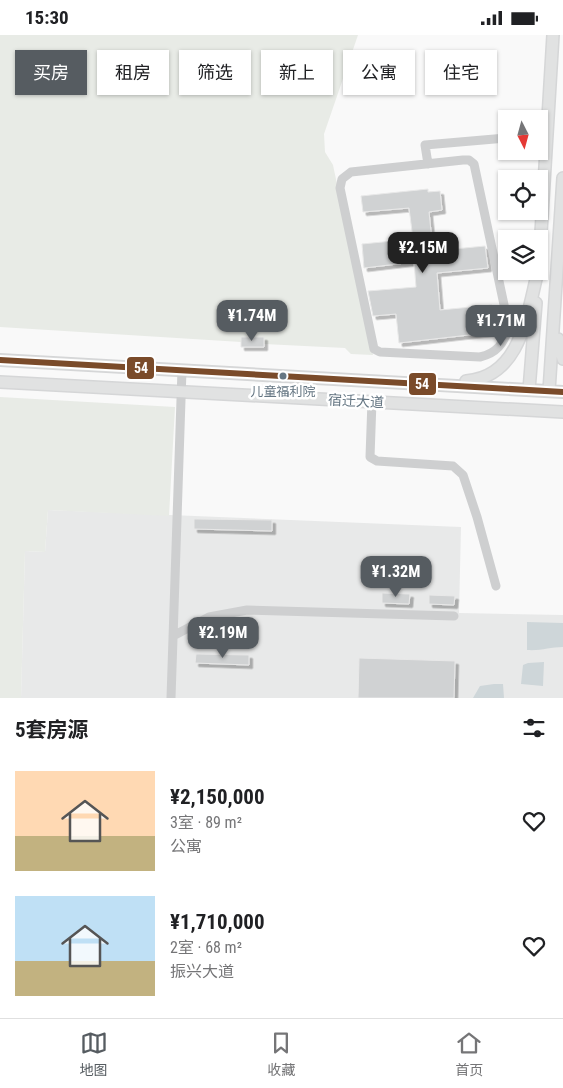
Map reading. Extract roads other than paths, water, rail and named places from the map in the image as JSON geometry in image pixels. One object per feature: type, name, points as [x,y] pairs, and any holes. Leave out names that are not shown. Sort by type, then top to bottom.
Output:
[{"type":"main road","points":[[546,110],[554,35]]},
{"type":"main road","points":[[540,230],[542,160]]},
{"type":"main road","points":[[549,391],[563,179]]},
{"type":"main road","points":[[557,276],[558,339],[563,359]]},
{"type":"main road","points":[[427,384],[480,380],[496,371],[510,358],[520,341],[536,280]]},
{"type":"main road","points":[[529,389],[537,280]]},
{"type":"main road","name":"宿迁大道","points":[[0,360],[563,392]]},
{"type":"main road","name":"宿迁大道","points":[[0,382],[563,412]]},
{"type":"lane","points":[[428,164],[426,145],[498,139]]},
{"type":"lane","points":[[469,160],[474,164],[509,328],[502,345],[491,355],[480,357],[389,353],[374,349],[340,189],[342,179],[351,172],[428,164],[469,160]]},
{"type":"lane","points":[[171,698],[182,370]]},
{"type":"lane","points":[[372,401],[368,450],[370,457],[377,461],[453,466],[463,475],[496,586]]},
{"type":"lane","points":[[173,636],[209,617],[247,610],[454,617]]},
{"type":"place","name":"儿童福利院","points":[[283,376]]}]
